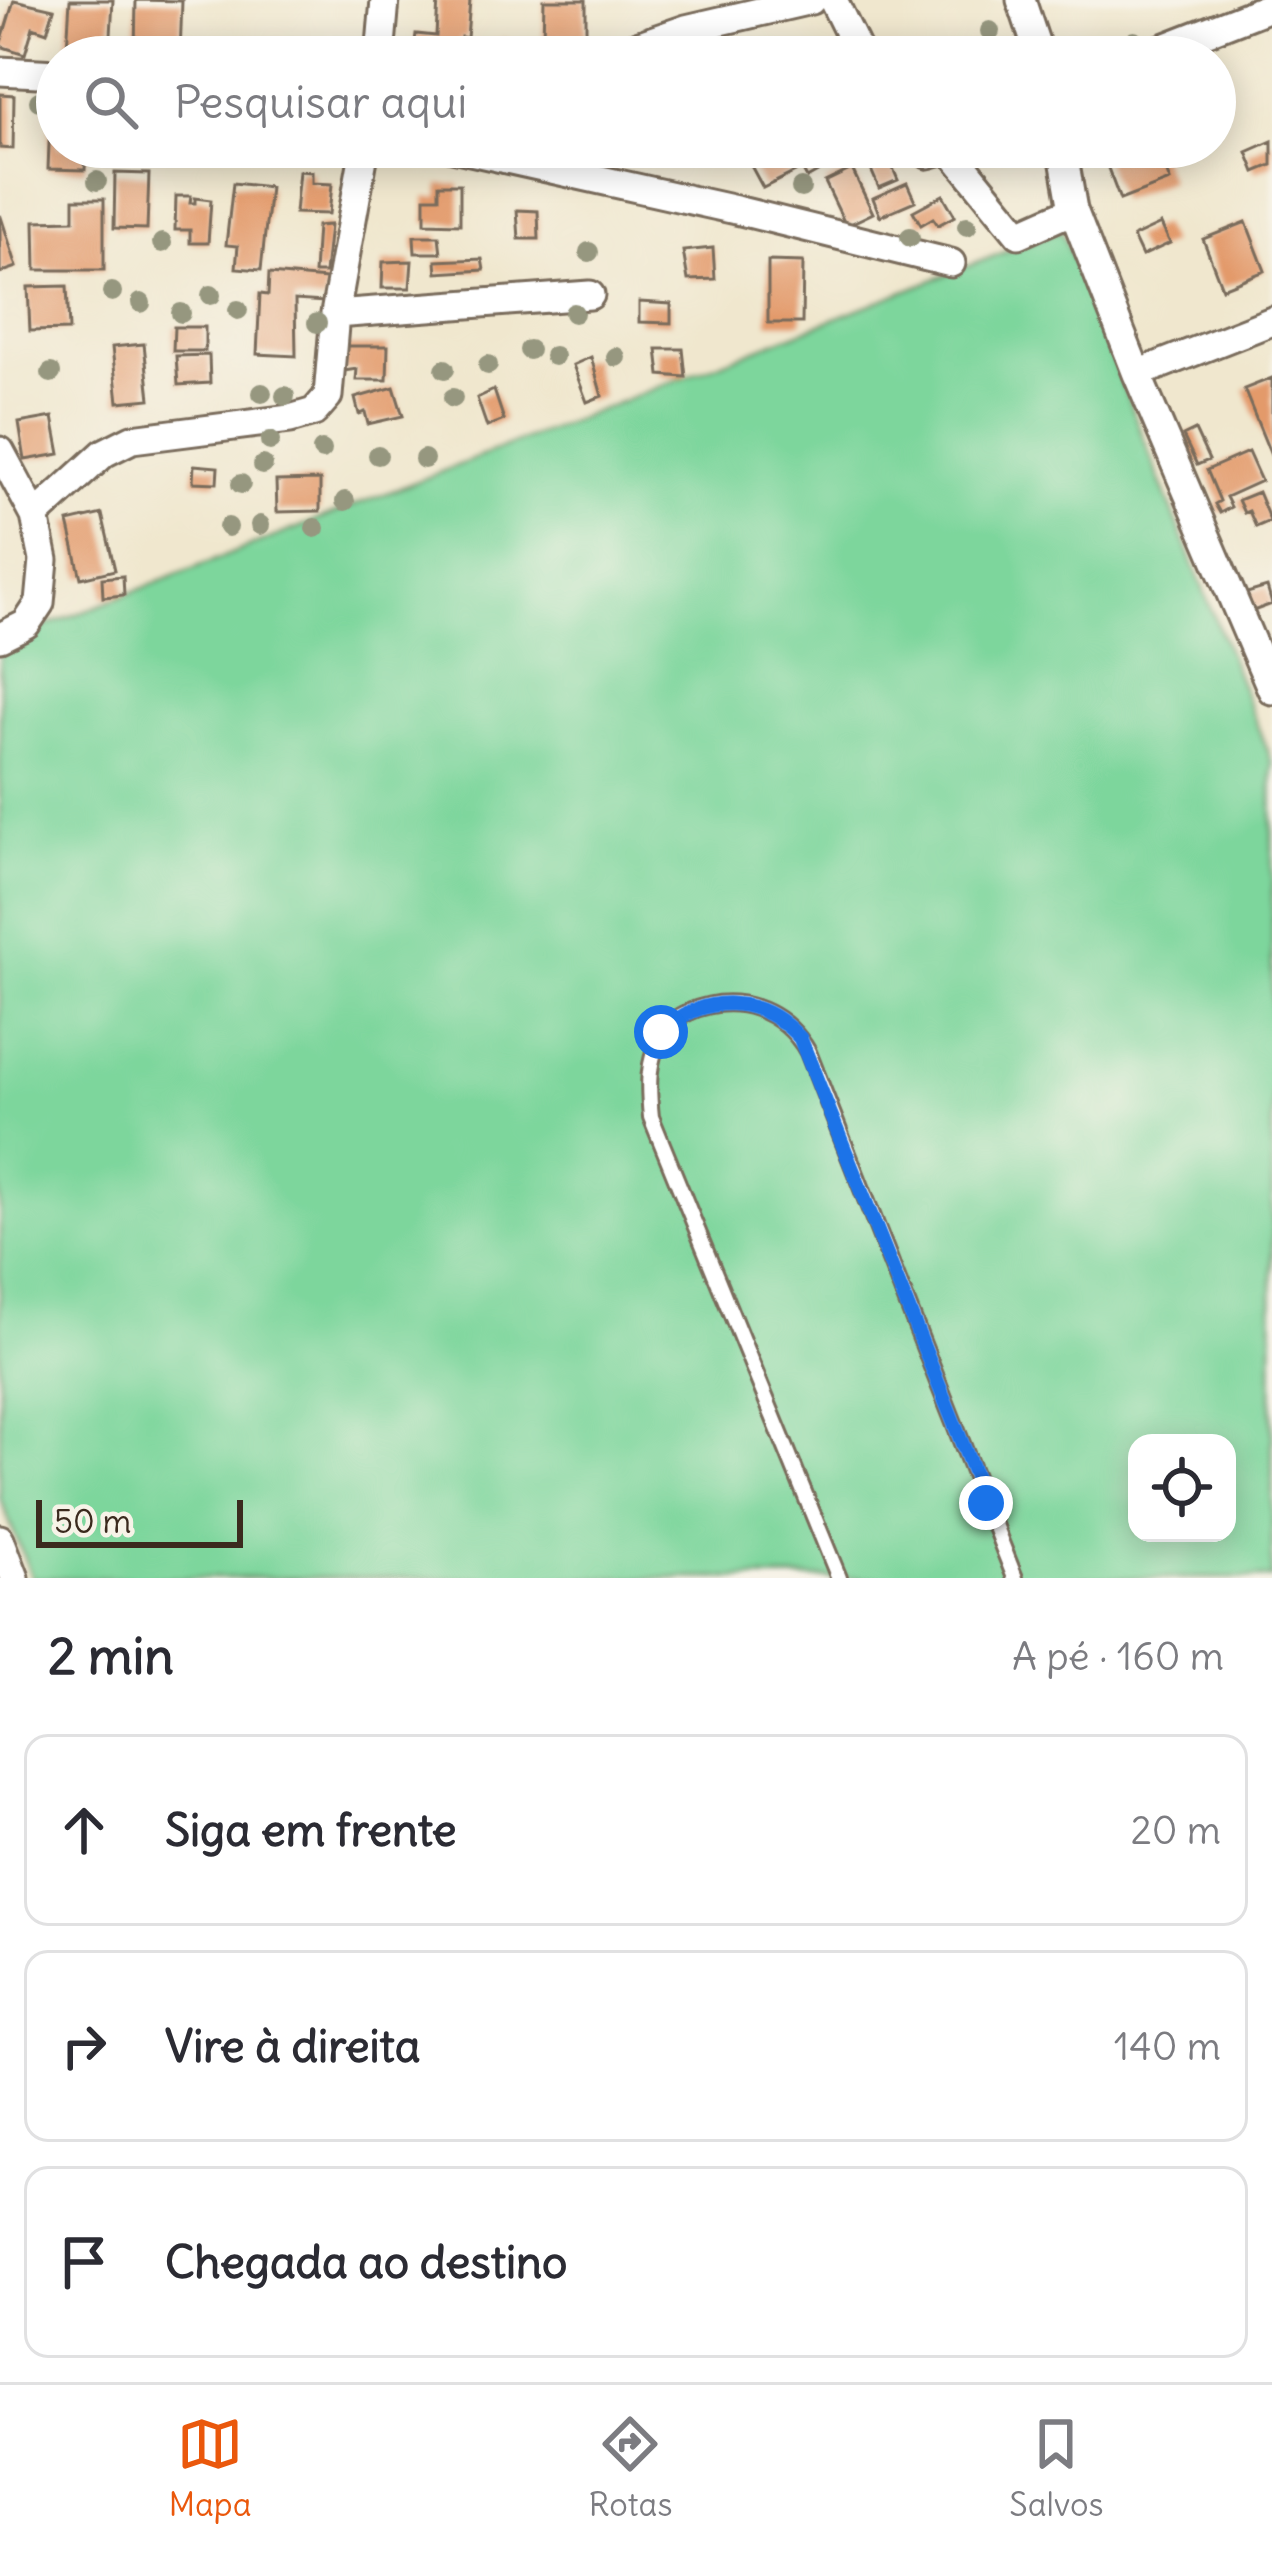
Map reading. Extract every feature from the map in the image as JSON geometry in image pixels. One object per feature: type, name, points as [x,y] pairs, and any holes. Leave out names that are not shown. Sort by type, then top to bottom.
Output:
[{"type":"street","points":[[382,36],[385,0]]},
{"type":"street","points":[[666,36],[811,0]]},
{"type":"street","points":[[833,0],[851,36]]},
{"type":"street","points":[[1022,0],[1033,36]]},
{"type":"street","points":[[1195,36],[1272,6]]},
{"type":"street","points":[[0,71],[36,73]]},
{"type":"street","points":[[35,516],[104,453],[131,440],[314,412],[328,396],[335,314],[361,168]]},
{"type":"street","points":[[557,168],[950,263]]},
{"type":"street","points":[[965,168],[1019,234],[1072,210]]},
{"type":"street","points":[[1065,168],[1072,210],[1272,690]]},
{"type":"street","points":[[335,314],[590,296]]},
{"type":"street","points":[[1137,374],[1272,321]]},
{"type":"street","points":[[0,451],[35,516],[44,560],[40,603],[26,624],[0,638]]},
{"type":"street","points":[[0,1539],[10,1576]]},
{"type":"lane","points":[[838,1578],[651,1117],[647,1074],[661,1032],[679,1016],[702,1006],[723,1002],[767,1011],[784,1020],[808,1052],[1015,1578]]},
{"type":"green space","points":[[1061,230],[1272,763],[1272,1578],[32,1578],[0,1498],[0,644]]},
{"type":"building","points":[[14,0],[54,9],[47,32],[33,27],[25,54],[0,46]]},
{"type":"building","points":[[70,0],[113,0],[111,36],[68,36]]},
{"type":"building","points":[[136,0],[182,1],[181,36],[135,36]]},
{"type":"building","points":[[438,0],[470,0],[467,36],[436,36]]},
{"type":"building","points":[[544,0],[586,0],[586,36],[543,36]]},
{"type":"building","points":[[0,94],[14,95],[13,149],[0,148]]},
{"type":"building","points":[[1272,141],[1272,165],[1255,172],[1247,152]]},
{"type":"building","points":[[752,168],[793,168],[795,172],[763,188]]},
{"type":"building","points":[[802,168],[825,168],[807,178]]},
{"type":"building","points":[[870,168],[893,168],[898,180],[879,188]]},
{"type":"building","points":[[1108,168],[1165,168],[1170,181],[1120,200]]},
{"type":"building","points":[[852,169],[873,213],[846,226],[825,182]]},
{"type":"building","points":[[299,171],[312,172],[312,183],[332,184],[329,214],[295,213]]},
{"type":"building","points":[[115,173],[149,174],[147,229],[114,228]]},
{"type":"building","points":[[233,183],[270,187],[261,270],[236,268],[238,246],[226,245]]},
{"type":"building","points":[[907,183],[915,201],[880,216],[873,198]]},
{"type":"building","points":[[439,184],[460,184],[460,224],[425,223],[425,197],[439,197]]},
{"type":"building","points":[[943,195],[955,216],[938,225],[933,218],[921,225],[913,211]]},
{"type":"building","points":[[176,196],[191,196],[190,203],[195,198],[211,200],[208,243],[190,243],[190,230],[175,230]]},
{"type":"building","points":[[74,199],[104,199],[104,270],[36,270],[35,221],[74,220]]},
{"type":"building","points":[[517,210],[538,211],[539,239],[519,239]]},
{"type":"building","points":[[0,218],[17,267],[0,273]]},
{"type":"building","points":[[1246,222],[1265,271],[1222,288],[1203,239]]},
{"type":"building","points":[[1161,224],[1170,243],[1142,256],[1133,237]]},
{"type":"building","points":[[330,225],[325,273],[314,273],[317,226]]},
{"type":"building","points":[[414,236],[439,236],[441,253],[415,253]]},
{"type":"building","points":[[713,248],[715,279],[688,280],[683,251]]},
{"type":"building","points":[[482,259],[484,270],[437,273],[436,261]]},
{"type":"building","points":[[412,261],[410,288],[382,288],[383,262]]},
{"type":"building","points":[[768,261],[803,262],[802,323],[768,323]]},
{"type":"building","points":[[269,274],[327,279],[324,302],[295,300],[296,356],[257,354],[260,294],[268,295]]},
{"type":"building","points":[[67,286],[69,330],[30,331],[28,287]]},
{"type":"building","points":[[639,302],[671,304],[671,323],[639,322]]},
{"type":"building","points":[[174,327],[205,327],[205,351],[173,351]]},
{"type":"building","points":[[144,344],[150,399],[118,402],[112,347]]},
{"type":"building","points":[[344,346],[388,346],[387,380],[356,380],[357,369],[344,371]]},
{"type":"building","points":[[657,349],[683,349],[686,377],[660,375]]},
{"type":"building","points":[[209,355],[210,383],[178,385],[176,356]]},
{"type":"building","points":[[591,357],[602,396],[587,402],[573,365]]},
{"type":"building","points":[[1272,378],[1272,458],[1244,389]]},
{"type":"building","points":[[394,387],[403,416],[368,424],[355,398]]},
{"type":"building","points":[[494,390],[504,420],[487,427],[477,398]]},
{"type":"building","points":[[53,417],[60,454],[25,460],[19,423]]},
{"type":"building","points":[[1195,430],[1209,460],[1197,465],[1183,436]]},
{"type":"building","points":[[1248,452],[1261,481],[1226,497],[1231,507],[1220,513],[1207,470]]},
{"type":"building","points":[[194,465],[218,467],[217,483],[193,482]]},
{"type":"building","points":[[320,480],[320,511],[277,512],[276,481]]},
{"type":"building","points":[[1258,492],[1270,521],[1256,527],[1238,500]]},
{"type":"building","points":[[102,514],[115,570],[81,578],[68,522]]},
{"type":"building","points":[[123,576],[124,595],[103,597],[102,578]]},
{"type":"building","points":[[1267,587],[1272,604],[1253,611],[1247,593]]},
{"type":"route","points":[[661,1032],[679,1016],[723,1002],[767,1011],[784,1020],[800,1038],[986,1503]]}]
